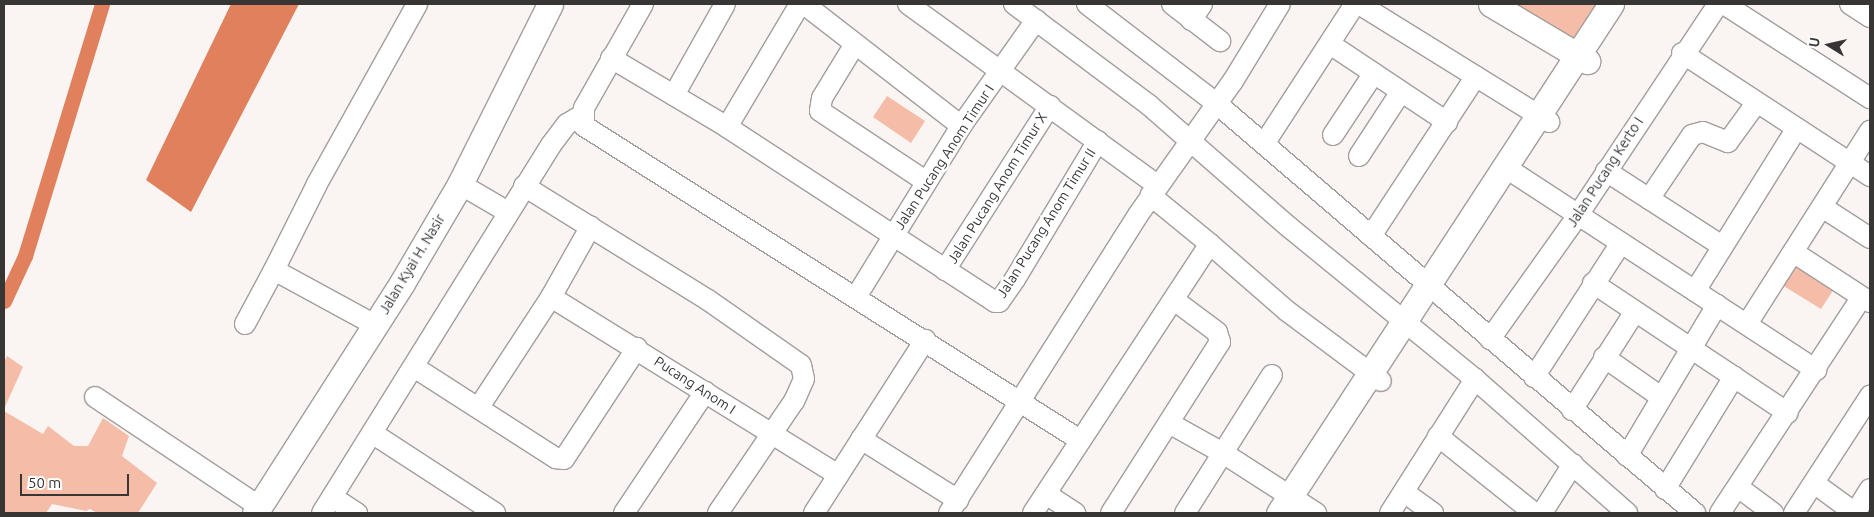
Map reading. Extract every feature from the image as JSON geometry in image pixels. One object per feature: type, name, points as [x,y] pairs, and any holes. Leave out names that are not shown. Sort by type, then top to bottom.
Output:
[{"type":"main road","name":"Jalan Kyai H. Nasir","points":[[258,510],[375,325],[460,184],[550,4]]},
{"type":"main road","points":[[1491,4],[1582,58]]},
{"type":"main road","points":[[1297,508],[1375,376],[1582,58],[1611,4]]},
{"type":"main road","points":[[1582,58],[1625,4]]},
{"type":"main road","points":[[1432,289],[1514,173],[1543,118]]},
{"type":"street","points":[[245,324],[317,184],[417,4]]},
{"type":"street","points":[[357,513],[327,505],[414,367],[524,186],[560,133],[582,115],[611,58],[643,4]]},
{"type":"street","points":[[674,95],[726,4]]},
{"type":"street","points":[[727,127],[802,4],[961,126]]},
{"type":"street","points":[[908,4],[999,72],[1098,141],[1154,190],[1210,244],[1287,311],[1375,376]]},
{"type":"street","points":[[1014,4],[1189,140],[1409,326],[1475,378],[1626,513]]},
{"type":"street","points":[[1087,4],[1216,103],[1572,410],[1695,513]]},
{"type":"street","points":[[1172,4],[1196,12],[1220,41]]},
{"type":"street","points":[[861,439],[954,506],[1154,190],[1216,103],[1280,4]]},
{"type":"street","points":[[1264,144],[1355,4]]},
{"type":"street","points":[[1359,4],[1543,118]]},
{"type":"street","name":"Jalan Pucang Kerto I","points":[[1490,339],[1578,215],[1682,54],[1718,4]]},
{"type":"street","points":[[1724,4],[1870,98]]},
{"type":"street","points":[[1850,4],[1870,17]]},
{"type":"street","name":"Jalan Pucang Anom Timur I","points":[[856,297],[961,126],[1036,20]]},
{"type":"street","points":[[855,44],[822,98],[820,111],[927,182]]},
{"type":"street","points":[[1330,44],[1400,93],[1447,122]]},
{"type":"street","points":[[1682,54],[1870,176]]},
{"type":"street","name":"Jalan Pucang Anom Timur II","points":[[611,58],[727,127],[945,270],[999,302],[1098,141]]},
{"type":"street","points":[[1333,135],[1374,74]]},
{"type":"street","points":[[1371,236],[1476,76]]},
{"type":"street","points":[[1359,156],[1400,93]]},
{"type":"street","points":[[1649,199],[1692,135],[1703,132],[1728,142],[1757,102]]},
{"type":"street","name":"Jalan Pucang Anom Timur X","points":[[945,270],[1050,106]]},
{"type":"street","points":[[582,115],[584,126],[589,131],[926,340],[1080,440]]},
{"type":"street","points":[[1695,291],[1797,128]]},
{"type":"street","points":[[1747,324],[1870,131]]},
{"type":"street","points":[[1606,171],[1722,246]]},
{"type":"street","points":[[1514,173],[1816,370]]},
{"type":"street","points":[[460,184],[508,212]]},
{"type":"street","points":[[524,186],[591,226],[795,358],[801,365],[804,379],[794,401],[718,513]]},
{"type":"street","points":[[1822,207],[1870,238]]},
{"type":"street","points":[[479,407],[551,297],[591,226]]},
{"type":"street","points":[[1534,377],[1621,243]]},
{"type":"street","points":[[1034,513],[1210,244]]},
{"type":"street","points":[[1720,513],[1816,370],[1866,300],[1793,252]]},
{"type":"street","points":[[274,270],[375,325]]},
{"type":"street","points":[[1593,284],[1634,313],[1788,413]]},
{"type":"street","name":"Pucang Anom I","points":[[551,297],[637,348],[838,475]]},
{"type":"street","points":[[1111,513],[1220,339],[1217,332],[1174,300]]},
{"type":"street","points":[[1627,456],[1661,397],[1692,350],[1717,305]]},
{"type":"street","points":[[1572,410],[1604,357],[1634,313]]},
{"type":"street","points":[[821,511],[838,475],[926,340]]},
{"type":"street","points":[[414,367],[556,458],[564,459],[637,348]]},
{"type":"street","points":[[1604,357],[1661,397]]},
{"type":"street","points":[[1185,513],[1246,421],[1272,375]]},
{"type":"street","points":[[1390,513],[1475,378]]},
{"type":"street","points":[[1666,489],[1734,378]]},
{"type":"street","points":[[624,513],[705,392]]},
{"type":"street","points":[[1794,513],[1814,483],[1864,418],[1870,396]]},
{"type":"street","points":[[95,397],[258,510]]},
{"type":"street","points":[[1169,423],[1223,453],[1297,508]]},
{"type":"street","points":[[372,433],[494,513]]},
{"type":"street","points":[[1438,436],[1534,513]]},
{"type":"street","points":[[1542,513],[1573,464]]},
{"type":"street","points":[[1814,483],[1855,513],[1870,489]]},
{"type":"street","points":[[1738,487],[1773,513]]},
{"type":"street","points":[[1404,492],[1433,513]]},
{"type":"street","points":[[1046,494],[1075,513]]},
{"type":"shaded area","points":[[231,4],[299,4],[191,212],[146,180]]},
{"type":"shaded area","points":[[1511,4],[1612,4],[1577,40]]},
{"type":"shaded area","points":[[887,96],[925,121],[911,143],[873,117]]},
{"type":"shaded area","points":[[1794,264],[1834,289],[1821,309],[1782,285]]},
{"type":"shaded area","points":[[7,356],[23,367],[4,409],[4,362]]},
{"type":"shaded area","points":[[4,411],[43,434],[48,426],[74,446],[88,446],[103,418],[129,436],[122,456],[157,483],[138,513],[97,513],[90,509],[86,511],[52,504],[46,513],[4,513]]},
{"type":"waterway","points":[[4,301],[25,256],[102,4]]}]
